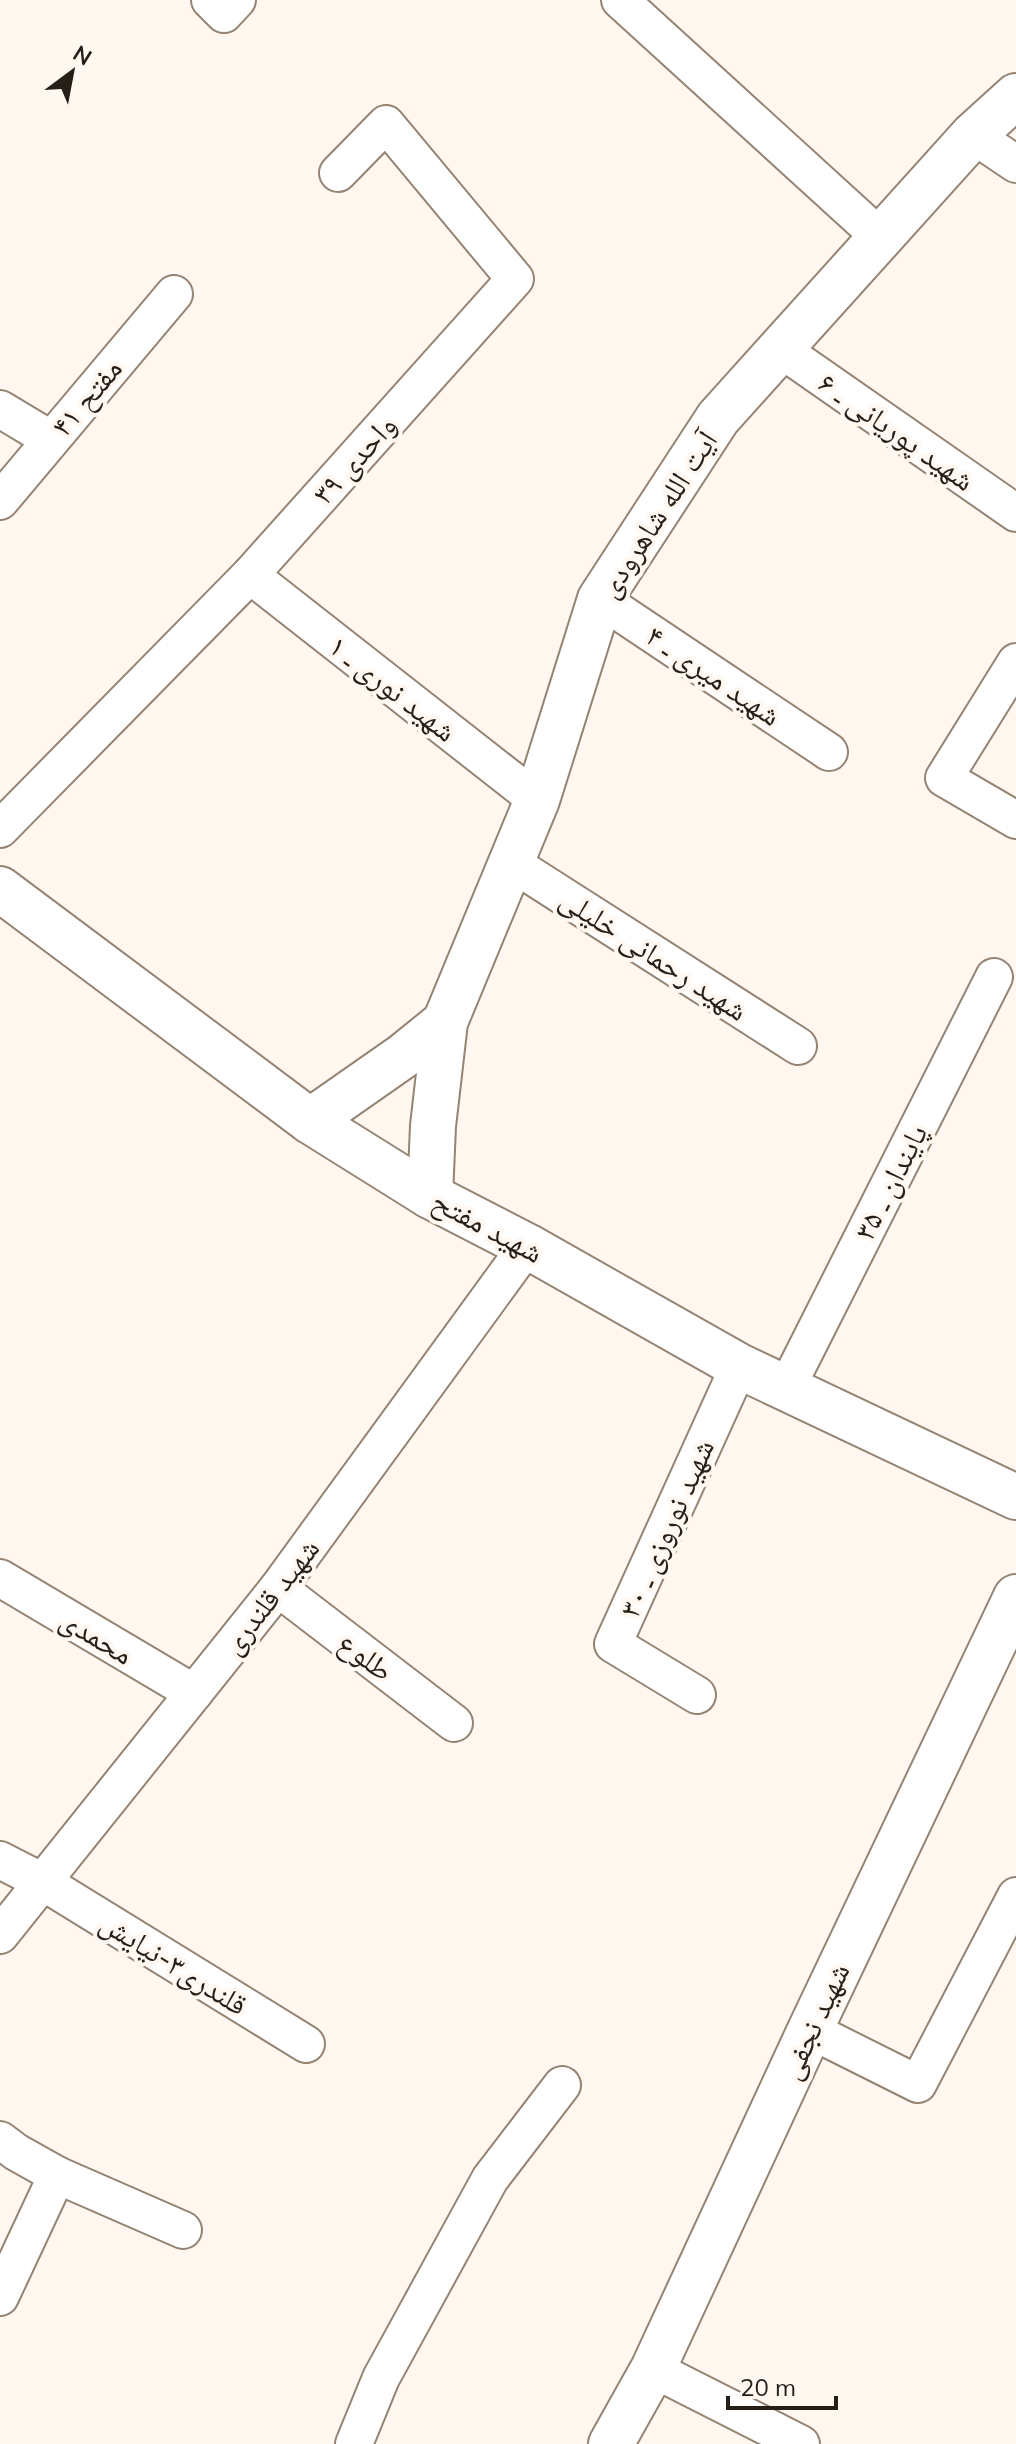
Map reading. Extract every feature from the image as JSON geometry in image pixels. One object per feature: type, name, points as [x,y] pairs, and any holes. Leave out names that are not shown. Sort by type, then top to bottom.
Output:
[{"type":"street","points":[[210,0],[224,14],[237,0]]},
{"type":"street","points":[[620,0],[880,237]]},
{"type":"street","name":"آیت الله شاهرودی","points":[[445,1022],[537,800],[600,599],[718,418],[973,135],[1016,96]]},
{"type":"street","name":"واحدی ۳۹","points":[[0,829],[250,575],[515,279],[386,124],[338,173]]},
{"type":"street","points":[[973,135],[1016,164]]},
{"type":"street","name":"مفتح ۴۱","points":[[0,501],[174,294]]},
{"type":"street","name":"شهید پوریانی ـ ۶","points":[[779,348],[1016,513]]},
{"type":"street","points":[[0,409],[50,439]]},
{"type":"street","name":"شهید نوری ـ ۱","points":[[250,575],[537,800]]},
{"type":"street","name":"شهید میری ـ ۴","points":[[600,599],[829,752]]},
{"type":"street","points":[[1016,662],[944,778],[1016,820]]},
{"type":"street","name":"شهید رحمانی خلیلی","points":[[510,862],[798,1046]]},
{"type":"street","name":"شهید مفتح","points":[[0,889],[310,1121],[430,1196],[527,1246],[739,1366],[1016,1497]]},
{"type":"street","name":"پایندان ـ ۳۵","points":[[787,1387],[994,977]]},
{"type":"street","points":[[310,1121],[403,1056],[445,1022]]},
{"type":"street","points":[[430,1196],[433,1126],[445,1022]]},
{"type":"street","name":"شهید قلندری","points":[[0,1935],[278,1588],[527,1246]]},
{"type":"street","name":"شهید نوروزی ـ ۳۰","points":[[697,1695],[613,1644],[739,1366]]},
{"type":"street","name":"محمدی","points":[[0,1578],[194,1693]]},
{"type":"street","name":"طلوع","points":[[278,1588],[454,1723]]},
{"type":"street","name":"شهید نجفی","points":[[611,2444],[653,2369],[1016,1597]]},
{"type":"street","name":"قلندری۳-نیایش","points":[[0,1860],[43,1882],[306,2044]]},
{"type":"street","points":[[810,2030],[918,2084],[1016,1896]]},
{"type":"street","points":[[354,2444],[381,2378],[490,2179],[562,2085]]},
{"type":"street","points":[[0,2140],[57,2175],[183,2230]]},
{"type":"street","points":[[0,2297],[57,2175]]},
{"type":"street","points":[[653,2369],[801,2444]]}]
